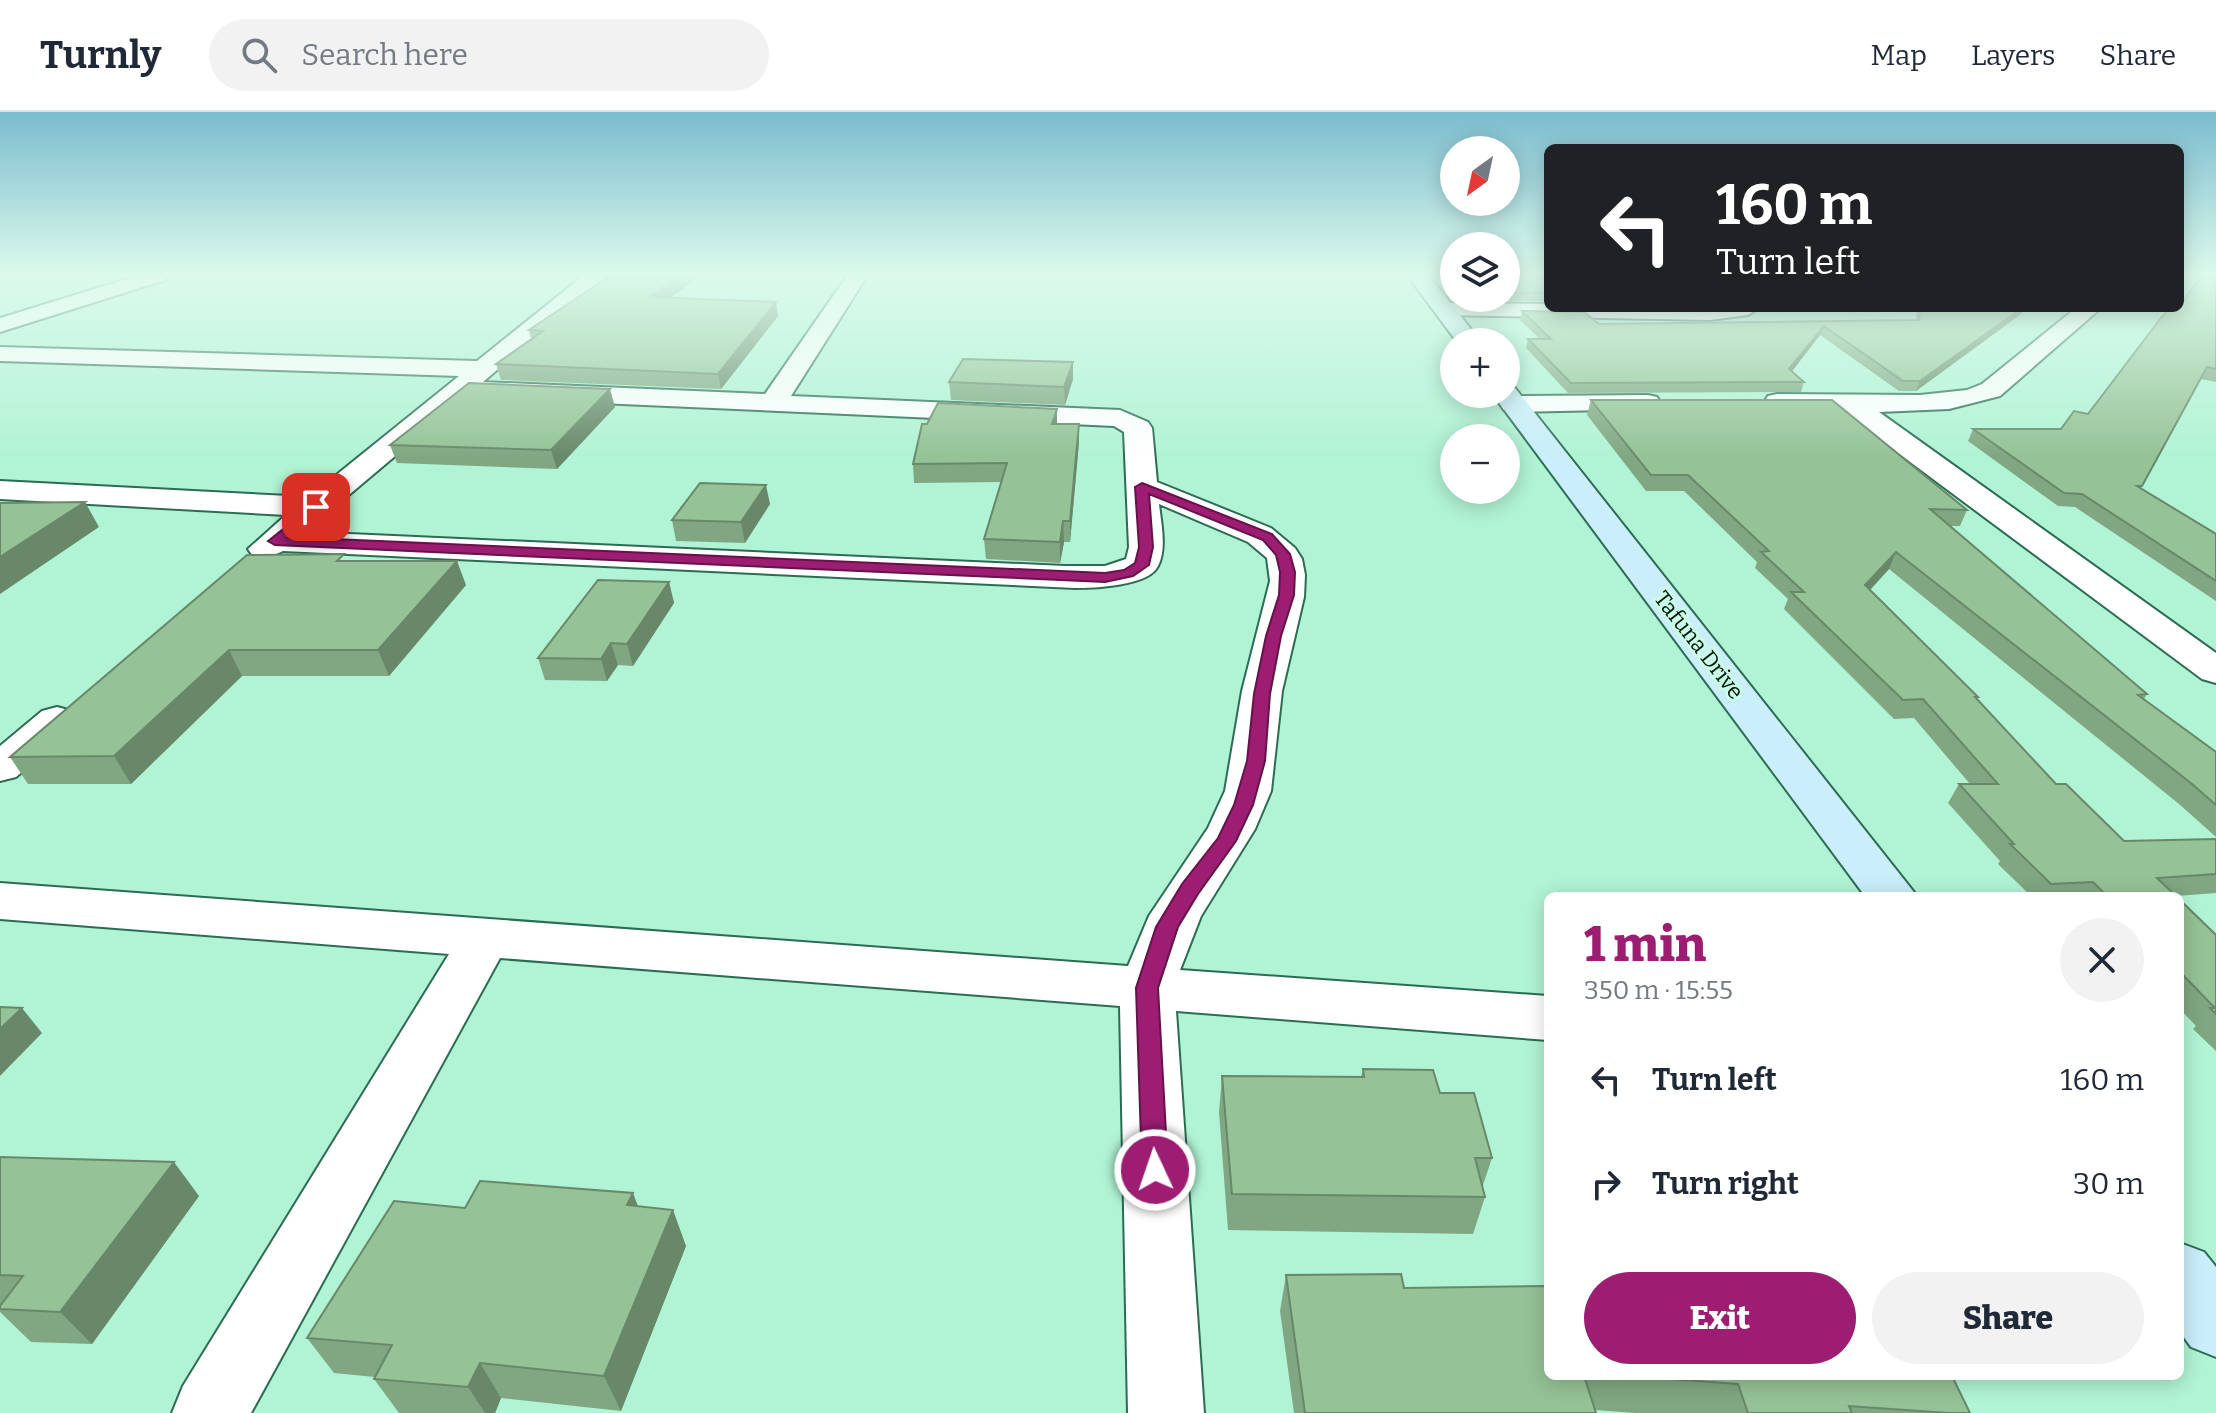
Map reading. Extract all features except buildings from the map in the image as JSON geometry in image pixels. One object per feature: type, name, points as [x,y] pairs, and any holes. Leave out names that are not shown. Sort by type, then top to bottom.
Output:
[{"type":"main road","name":"Tafuna Drive","points":[[1517,408],[1889,892]]},
{"type":"main road","points":[[2184,1280],[2216,1323]]},
{"type":"street","points":[[240,570],[522,337]]},
{"type":"street","points":[[773,402],[817,337]]},
{"type":"street","points":[[1751,402],[1948,402],[1978,398],[2055,337]]},
{"type":"street","points":[[0,354],[470,379],[773,402],[1120,418],[1138,428],[1146,547],[1142,565],[1128,573],[1105,577],[275,541]]},
{"type":"street","points":[[1520,399],[1672,403]]},
{"type":"street","points":[[1846,401],[2216,671]]},
{"type":"street","points":[[1142,487],[1267,537],[1283,554],[1288,572],[1286,595],[1273,636],[1262,694],[1256,761],[1244,805],[1227,841],[1190,889],[1167,927],[1147,988],[1166,1413]]},
{"type":"street","points":[[0,490],[316,507]]},
{"type":"street","points":[[0,768],[20,733],[76,705]]},
{"type":"street","points":[[0,901],[1544,1018]]},
{"type":"street","points":[[210,1413],[485,938]]},
{"type":"route","points":[[316,507],[275,541],[1105,577],[1128,573],[1142,565],[1146,547],[1142,487],[1267,537],[1283,554],[1288,572],[1286,595],[1273,636],[1262,694],[1256,761],[1244,805],[1227,841],[1190,889],[1167,927],[1147,988],[1155,1170]]}]
